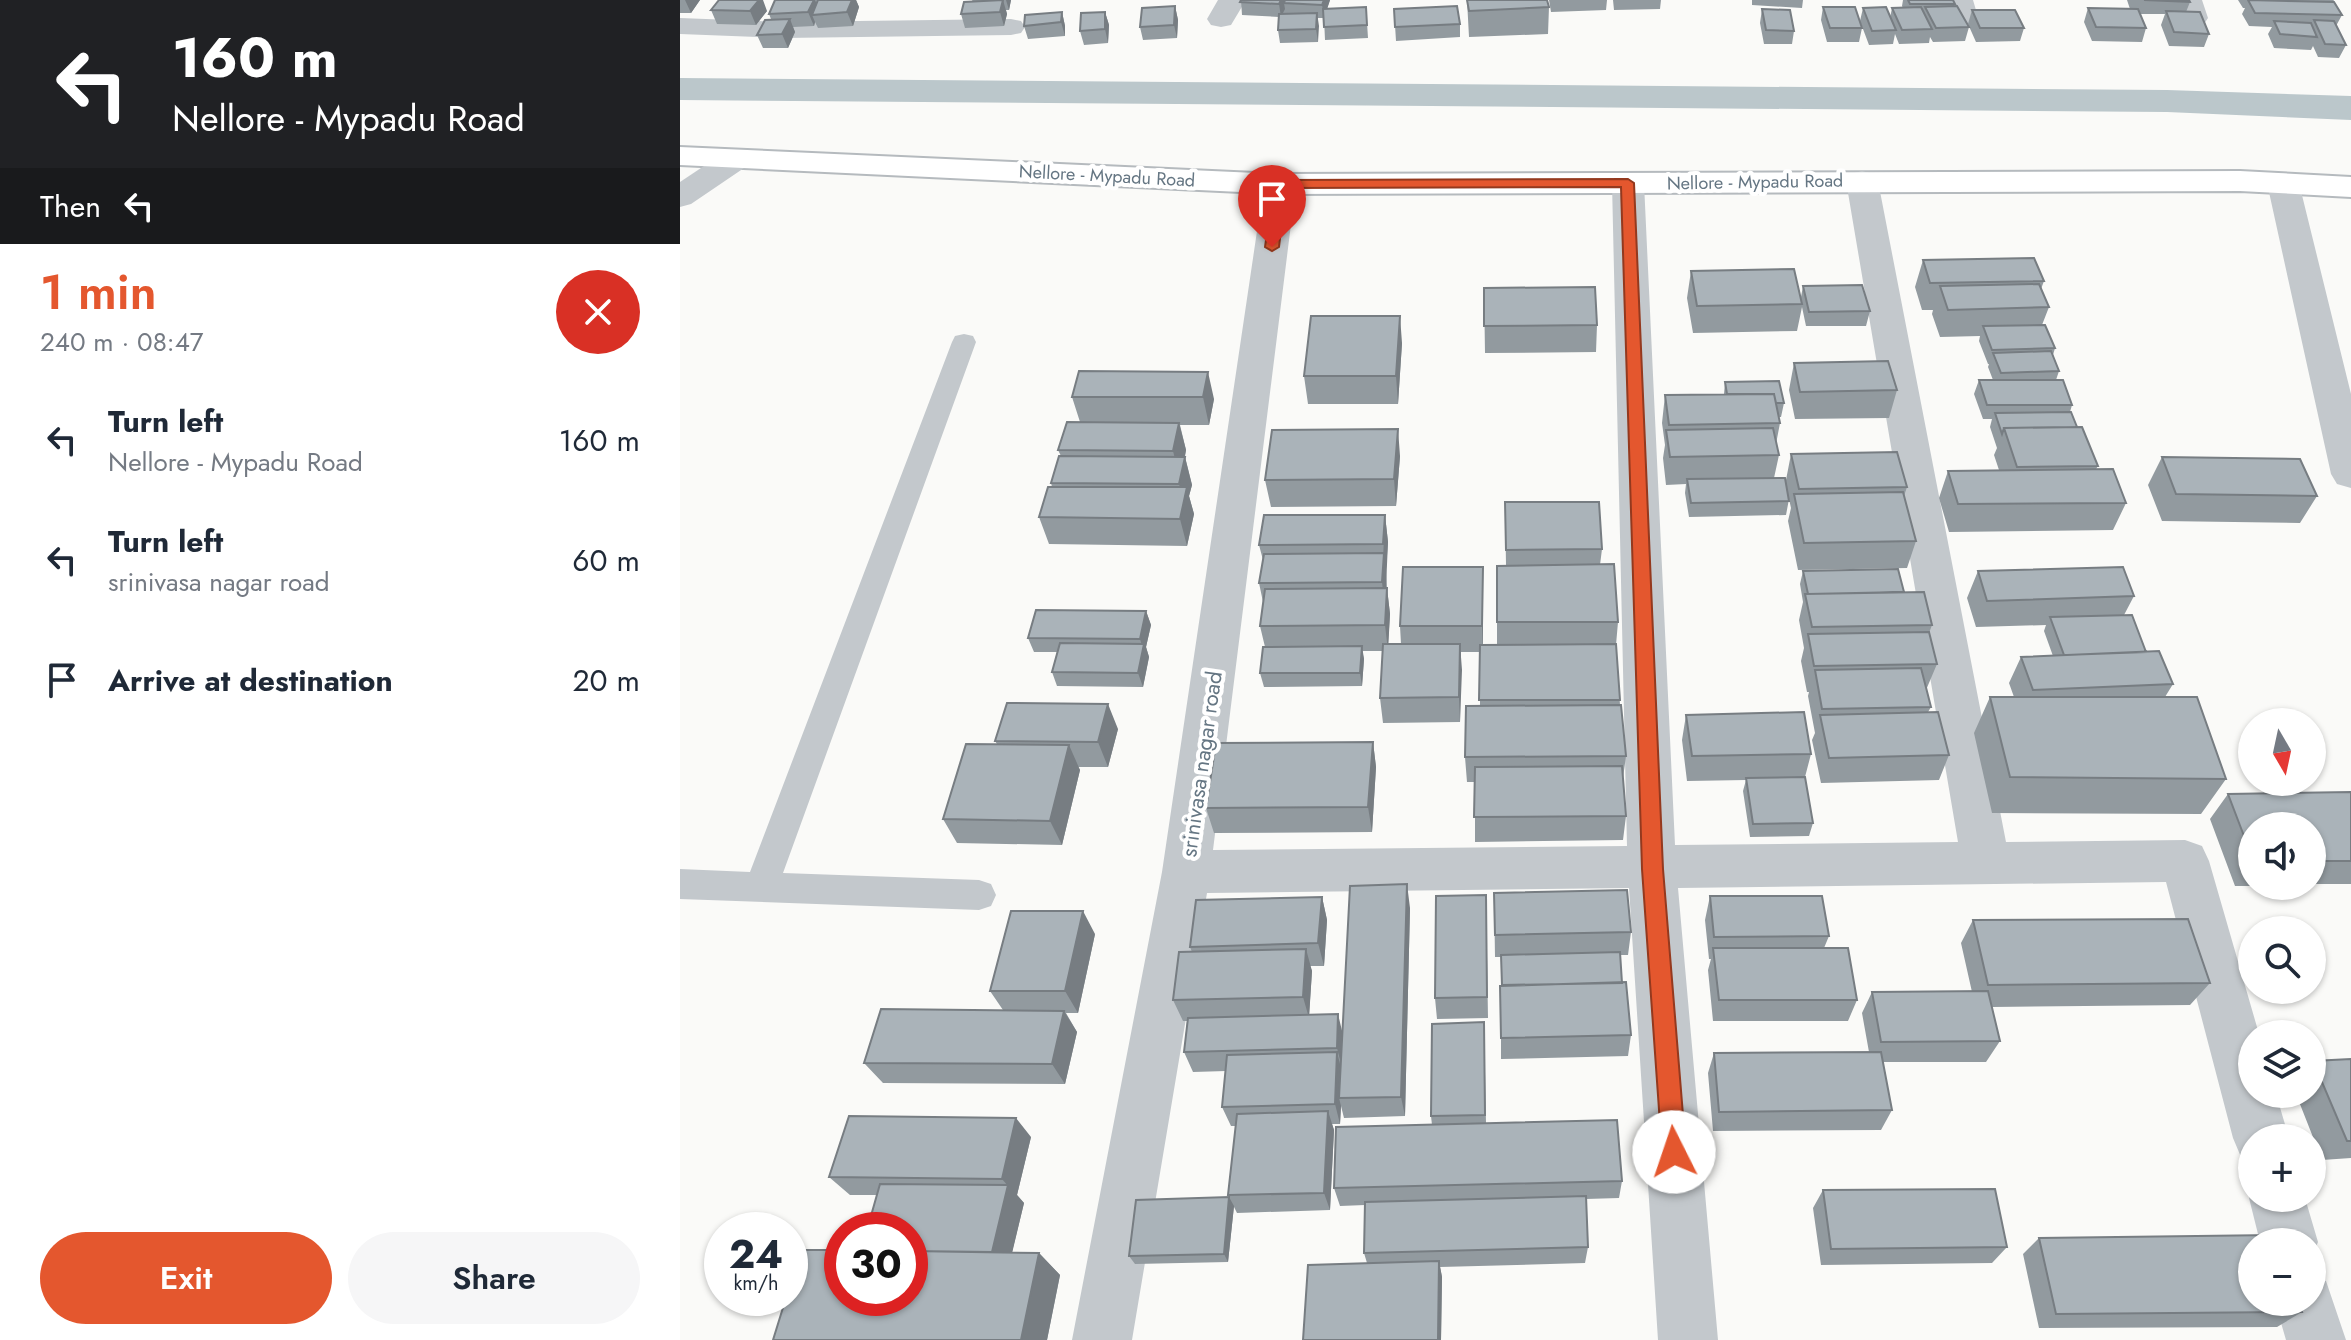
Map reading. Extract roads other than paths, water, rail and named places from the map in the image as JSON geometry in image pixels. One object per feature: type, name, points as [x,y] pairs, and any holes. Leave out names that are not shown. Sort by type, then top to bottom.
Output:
[{"type":"main road","name":"Nellore - Mypadu Road","points":[[680,156],[1280,184],[1862,181],[2283,183],[2351,187]]},
{"type":"street","points":[[680,26],[783,30],[1011,27]]},
{"type":"street","points":[[680,197],[736,159]]},
{"type":"street","points":[[1862,181],[1986,865]]},
{"type":"street","points":[[1628,183],[1652,869],[1688,1340]]},
{"type":"street","points":[[2283,183],[2351,474]]},
{"type":"street","name":"srinivasa nagar road","points":[[1102,1340],[1186,872],[1280,184]]},
{"type":"street","points":[[1186,872],[2185,861],[2257,1124]]},
{"type":"street","points":[[2309,1316],[2316,1340]]},
{"type":"lane","points":[[761,887],[964,342]]},
{"type":"lane","points":[[680,884],[979,895]]},
{"type":"waterway","points":[[680,89],[2167,101],[2351,108]]}]
